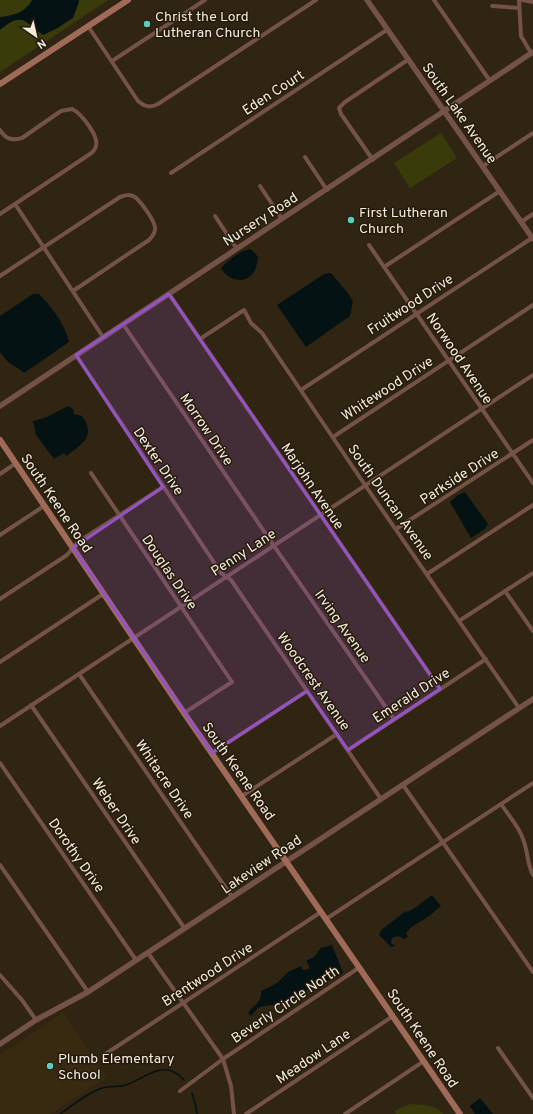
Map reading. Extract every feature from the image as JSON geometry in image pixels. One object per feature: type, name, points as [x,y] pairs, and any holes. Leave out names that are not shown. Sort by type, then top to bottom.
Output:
[{"type":"main road","points":[[0,84],[128,0]]},
{"type":"main road","name":"South Keene Road","points":[[0,440],[184,713],[460,1114]]},
{"type":"street","points":[[112,61],[205,0]]},
{"type":"street","points":[[88,26],[138,101],[147,107],[158,104],[316,0]]},
{"type":"street","name":"South Lake Avenue","points":[[367,0],[532,238]]},
{"type":"street","points":[[434,0],[490,81]]},
{"type":"street","points":[[519,0],[522,36],[532,53]]},
{"type":"street","points":[[522,0],[533,2]]},
{"type":"street","points":[[492,6],[519,8]]},
{"type":"street","name":"Eden Court","points":[[171,173],[388,29]]},
{"type":"street","name":"Nursery Road","points":[[0,406],[532,53]]},
{"type":"street","points":[[372,160],[341,114],[339,108],[345,102],[408,59]]},
{"type":"street","points":[[0,130],[5,136],[16,140],[22,138],[61,111],[72,109],[81,115],[94,135],[96,146],[90,154],[0,214]]},
{"type":"street","points":[[483,166],[533,133]]},
{"type":"street","points":[[305,157],[327,190]]},
{"type":"street","points":[[260,186],[282,219]]},
{"type":"street","points":[[384,267],[500,191]]},
{"type":"street","points":[[0,276],[120,197],[131,195],[139,200],[155,226],[153,236],[72,291]]},
{"type":"street","points":[[15,204],[103,337]]},
{"type":"street","points":[[521,222],[533,214]]},
{"type":"street","points":[[215,216],[237,249]]},
{"type":"street","name":"Fruitwood Drive","points":[[301,390],[532,238]]},
{"type":"street","name":"Norwood Avenue","points":[[369,245],[533,483]]},
{"type":"street","name":"Marjohn Avenue","points":[[169,294],[440,689]]},
{"type":"street","name":"Whitewood Drive","points":[[333,437],[533,305]]},
{"type":"street","name":"South Duncan Avenue","points":[[200,339],[244,310],[251,323],[262,334],[301,390],[519,708]]},
{"type":"street","name":"Morrow Drive","points":[[123,324],[274,546]]},
{"type":"street","name":"Dexter Drive","points":[[76,355],[221,573],[226,576]]},
{"type":"street","name":"Penny Lane","points":[[0,726],[533,375]]},
{"type":"street","name":"Parkside Drive","points":[[396,529],[533,440]]},
{"type":"street","points":[[0,474],[16,463]]},
{"type":"street","name":"Douglas Drive","points":[[91,473],[232,682],[184,713]]},
{"type":"street","points":[[0,599],[67,555],[78,542],[164,487]]},
{"type":"street","points":[[427,574],[533,504]]},
{"type":"street","points":[[0,535],[44,506]]},
{"type":"street","name":"Irving Avenue","points":[[274,546],[394,719]]},
{"type":"street","points":[[459,621],[533,573]]},
{"type":"street","name":"Woodcrest Avenue","points":[[226,576],[231,580],[382,798]]},
{"type":"street","points":[[505,591],[533,631]]},
{"type":"street","points":[[0,662],[103,594]]},
{"type":"street","name":"Emerald Drive","points":[[348,750],[486,659]]},
{"type":"street","name":"Whitacre Drive","points":[[79,674],[232,897]]},
{"type":"street","points":[[212,753],[307,691]]},
{"type":"street","name":"Lakeview Road","points":[[0,1044],[36,1020],[88,992],[533,699]]},
{"type":"street","name":"Weber Drive","points":[[31,705],[185,929]]},
{"type":"street","points":[[242,796],[337,734]]},
{"type":"street","name":"Dorothy Drive","points":[[0,763],[136,960]]},
{"type":"street","points":[[326,919],[533,783]]},
{"type":"street","points":[[403,785],[533,972]]},
{"type":"street","points":[[501,804],[523,837],[529,867],[533,875]]},
{"type":"street","points":[[527,856],[533,852]]},
{"type":"street","points":[[0,865],[88,992]]},
{"type":"street","name":"Brentwood Drive","points":[[104,1055],[321,912]]},
{"type":"street","points":[[148,953],[223,1059],[231,1086],[234,1114]]},
{"type":"street","name":"Beverly Circle North","points":[[180,1090],[223,1059],[360,967]]},
{"type":"street","points":[[0,975],[22,1000],[36,1020]]},
{"type":"street","name":"Meadow Lane","points":[[246,1114],[393,1016]]},
{"type":"street","points":[[498,1048],[533,1098]]},
{"type":"street","points":[[345,1114],[424,1061]]},
{"type":"highlighted area","points":[[169,294],[440,689],[348,750],[307,691],[212,753],[73,548],[163,487],[76,355]]},
{"type":"shaded area","points":[[0,0],[108,0],[0,72]]},
{"type":"shaded area","points":[[32,0],[79,0],[79,2],[73,18],[43,35],[23,20],[14,21],[0,30],[0,17],[19,13],[26,8]]},
{"type":"shaded area","points":[[441,133],[457,158],[410,188],[394,163]]},
{"type":"shaded area","points":[[249,249],[252,250],[258,257],[254,272],[246,279],[241,280],[236,280],[228,276],[221,268],[237,254]]},
{"type":"shaded area","points":[[331,273],[353,301],[350,316],[306,347],[277,305],[324,274]]},
{"type":"shaded area","points":[[33,294],[39,294],[53,311],[61,322],[69,342],[24,373],[8,362],[0,352],[0,316]]},
{"type":"shaded area","points":[[68,406],[73,409],[74,414],[82,416],[88,429],[87,435],[82,444],[72,452],[66,456],[64,453],[54,459],[36,435],[33,421],[47,417]]},
{"type":"shaded area","points":[[465,492],[488,524],[485,529],[471,538],[450,502],[458,495]]},
{"type":"shaded area","points":[[432,895],[441,906],[430,916],[411,928],[406,933],[408,937],[404,939],[398,936],[392,938],[391,943],[395,946],[391,947],[379,935],[381,930],[406,911],[408,912],[418,906]]},
{"type":"shaded area","points":[[332,945],[343,973],[309,988],[300,995],[275,1004],[260,1007],[251,1016],[248,1013],[259,1001],[261,991],[277,983],[288,972],[301,966],[303,970],[309,969],[306,961],[314,957],[321,948]]},
{"type":"shaded area","name":"Plumb Elementary School","points":[[63,1012],[107,1077],[50,1114],[0,1114],[0,1055]]},
{"type":"shaded area","points":[[480,1098],[493,1114],[475,1114],[470,1106]]},
{"type":"shaded area","points":[[410,1104],[433,1107],[444,1114],[396,1114],[394,1111]]},
{"type":"waterway","points":[[60,1114],[96,1090],[105,1087],[126,1085],[156,1071],[170,1070],[184,1080]]},
{"type":"waterway","points":[[192,1093],[197,1114]]},
{"type":"place","name":"Christ the Lord Lutheran Church","points":[[147,24]]},
{"type":"place","name":"First Lutheran Church","points":[[351,220]]},
{"type":"place","name":"Plumb Elementary School","points":[[50,1066]]}]
